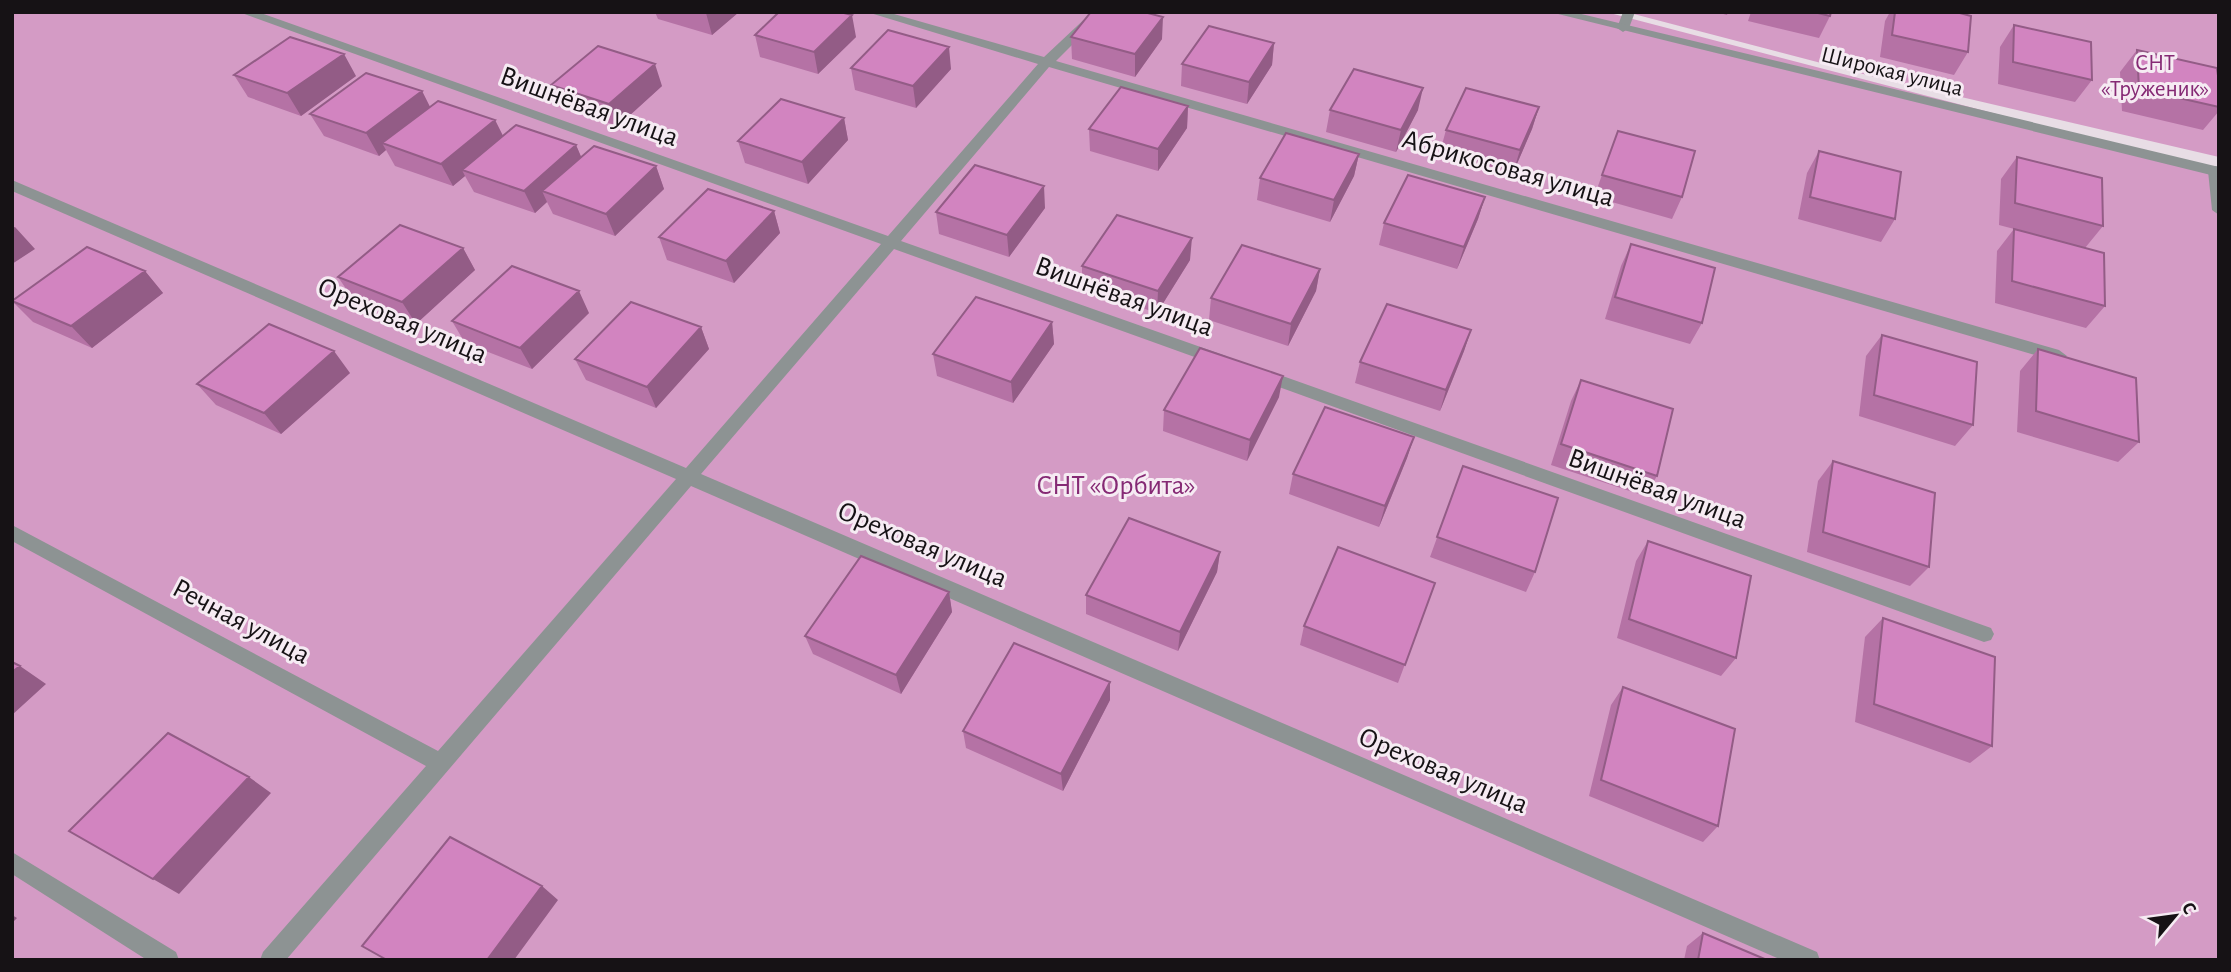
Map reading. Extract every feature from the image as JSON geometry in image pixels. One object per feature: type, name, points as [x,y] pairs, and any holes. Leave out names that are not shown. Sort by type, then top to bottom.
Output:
[{"type":"street","name":"Вишнёвая улица","points":[[244,12],[1984,634]]},
{"type":"street","name":"Абрикосовая улица","points":[[873,12],[2075,360]]},
{"type":"street","points":[[271,960],[1046,63],[1099,12]]},
{"type":"street","name":"Широкая улица","points":[[1556,12],[2217,172]]},
{"type":"street","points":[[1623,29],[1629,12]]},
{"type":"street","points":[[2217,172],[2219,210]]},
{"type":"street","name":"Ореховая улица","points":[[12,185],[1809,960]]},
{"type":"street","name":"Речная улица","points":[[12,532],[442,764]]},
{"type":"street","points":[[12,862],[168,960]]},
{"type":"green space","name":"СНТ «Орбита»","points":[[12,12],[1606,12],[2219,172],[2219,960],[12,960]]},
{"type":"green space","name":"СНТ «Труженик»","points":[[1626,12],[2219,12],[2219,157],[1867,75]]},
{"type":"building","points":[[779,12],[840,12],[852,15],[814,52],[755,35]]},
{"type":"building","points":[[1091,12],[1144,12],[1163,17],[1135,54],[1071,37]]},
{"type":"building","points":[[1814,12],[1831,12],[1830,16]]},
{"type":"building","points":[[1895,12],[1956,12],[1971,16],[1968,52],[1892,35]]},
{"type":"building","points":[[2014,25],[2091,42],[2092,80],[2013,62]]},
{"type":"building","points":[[1209,26],[1274,43],[1249,82],[1182,64]]},
{"type":"building","points":[[888,30],[949,47],[913,86],[851,68]]},
{"type":"building","points":[[290,37],[344,54],[287,93],[234,75]]},
{"type":"building","points":[[598,46],[655,64],[609,104],[551,85]]},
{"type":"building","points":[[2137,50],[2217,68],[2219,107],[2139,89]]},
{"type":"building","points":[[1354,69],[1423,88],[1401,130],[1330,110]]},
{"type":"building","points":[[366,73],[422,91],[366,133],[310,114]]},
{"type":"building","points":[[1121,87],[1188,106],[1158,149],[1089,129]]},
{"type":"building","points":[[1466,88],[1539,107],[1520,150],[1446,130]]},
{"type":"building","points":[[781,99],[844,118],[802,162],[738,141]]},
{"type":"building","points":[[438,101],[495,120],[441,164],[382,143]]},
{"type":"building","points":[[516,125],[576,145],[524,191],[462,170]]},
{"type":"building","points":[[1618,131],[1695,151],[1682,197],[1602,175]]},
{"type":"building","points":[[1286,133],[1359,154],[1334,200],[1260,178]]},
{"type":"building","points":[[594,146],[656,166],[606,214],[542,191]]},
{"type":"building","points":[[1819,151],[1901,172],[1895,219],[1810,197]]},
{"type":"building","points":[[2017,157],[2102,178],[2103,226],[2015,203]]},
{"type":"building","points":[[975,165],[1044,186],[1007,235],[936,212]]},
{"type":"building","points":[[1408,175],[1485,197],[1464,247],[1384,223]]},
{"type":"building","points":[[708,189],[774,211],[726,261],[659,237]]},
{"type":"building","points":[[1117,215],[1192,238],[1158,291],[1082,266]]},
{"type":"building","points":[[400,225],[463,248],[402,302],[338,277]]},
{"type":"building","points":[[2014,229],[2104,253],[2105,306],[2012,281]]},
{"type":"building","points":[[1631,244],[1715,268],[1702,323],[1615,297]]},
{"type":"building","points":[[1242,245],[1320,269],[1291,324],[1211,298]]},
{"type":"building","points":[[87,247],[145,271],[71,326],[12,301]]},
{"type":"building","points":[[512,266],[579,291],[520,348],[452,321]]},
{"type":"building","points":[[976,297],[1052,322],[1011,382],[933,354]]},
{"type":"building","points":[[631,302],[701,327],[647,387],[575,359]]},
{"type":"building","points":[[1387,304],[1471,330],[1446,390],[1360,362]]},
{"type":"building","points":[[269,324],[334,351],[264,413],[197,384]]},
{"type":"building","points":[[1882,335],[1977,362],[1973,425],[1874,395]]},
{"type":"building","points":[[1200,348],[1283,376],[1250,440],[1164,410]]},
{"type":"building","points":[[2038,349],[2136,378],[2139,442],[2036,411]]},
{"type":"building","points":[[1581,380],[1673,409],[1657,476],[1561,444]]},
{"type":"building","points":[[1325,407],[1414,437],[1385,506],[1293,474]]},
{"type":"building","points":[[1833,461],[1935,493],[1929,567],[1823,532]]},
{"type":"building","points":[[1463,466],[1558,498],[1535,572],[1437,537]]},
{"type":"building","points":[[1129,518],[1220,552],[1180,632],[1086,595]]},
{"type":"building","points":[[1648,541],[1751,576],[1736,658],[1629,619]]},
{"type":"building","points":[[1338,547],[1435,583],[1405,665],[1304,626]]},
{"type":"building","points":[[861,556],[949,592],[896,675],[805,636]]},
{"type":"building","points":[[1883,618],[1995,657],[1992,746],[1874,704]]},
{"type":"building","points":[[1014,643],[1110,682],[1061,774],[963,731]]},
{"type":"building","points":[[12,662],[20,666],[12,672]]},
{"type":"building","points":[[1623,687],[1735,729],[1718,826],[1601,780]]},
{"type":"building","points":[[168,733],[249,777],[153,879],[69,831]]},
{"type":"building","points":[[450,837],[542,886],[487,960],[387,960],[362,946]]},
{"type":"building","points":[[1703,933],[1767,960],[1698,960]]}]
